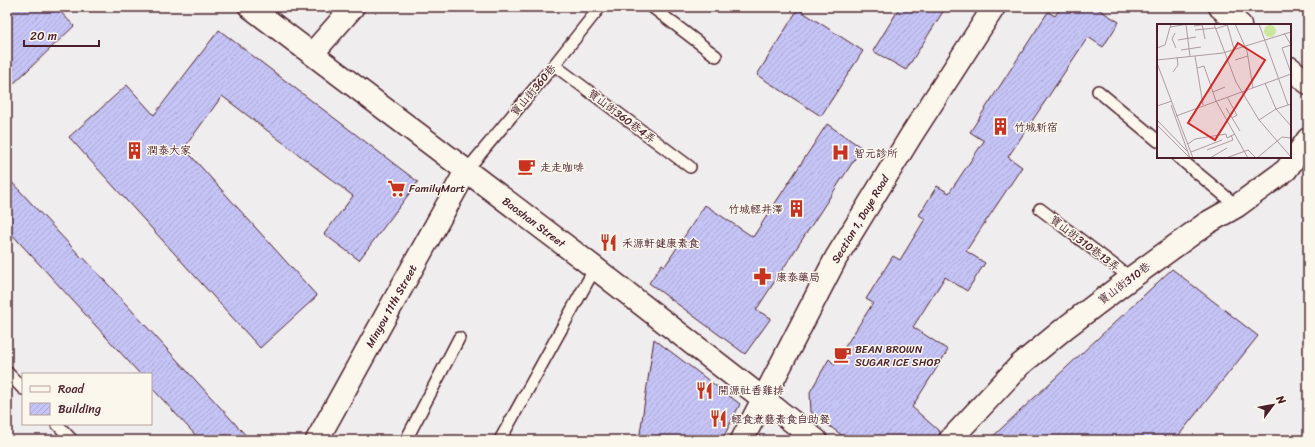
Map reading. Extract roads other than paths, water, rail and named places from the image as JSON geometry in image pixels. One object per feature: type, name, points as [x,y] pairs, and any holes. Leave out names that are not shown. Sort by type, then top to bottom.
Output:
[{"type":"street","name":"Baoshan Street","points":[[250,7],[595,268],[816,440]]},
{"type":"street","points":[[312,54],[354,7]]},
{"type":"street","name":"Section 1, Daye Road","points":[[742,440],[836,258],[912,134],[994,7]]},
{"type":"street","points":[[1220,7],[1239,24]]},
{"type":"street","points":[[1291,69],[1308,83]]},
{"type":"street","name":"寶山街310巷","points":[[950,440],[1020,365],[1065,328],[1131,278],[1207,223],[1237,206],[1286,170],[1308,139]]},
{"type":"street","name":"Minyou 11th Street","points":[[317,440],[466,171]]},
{"type":"lane","name":"寶山街360巷","points":[[466,171],[600,7]]},
{"type":"lane","points":[[652,7],[716,56]]},
{"type":"lane","name":"寶山街360巷4弄","points":[[554,65],[690,167]]},
{"type":"lane","points":[[1098,91],[1157,140]]},
{"type":"lane","points":[[1179,158],[1237,206]]},
{"type":"lane","name":"寶山街310巷13弄","points":[[1040,209],[1131,278]]},
{"type":"lane","points":[[500,440],[595,268]]},
{"type":"lane","points":[[406,440],[459,338]]},
{"type":"lane","points":[[7,372],[22,387]]},
{"type":"lane","points":[[57,425],[72,440]]},
{"type":"place","name":"竹城新宿","points":[[1001,127]]},
{"type":"place","name":"潤泰大家","points":[[134,150]]},
{"type":"place","name":"智元診所","points":[[841,153]]},
{"type":"place","name":"走走咖啡","points":[[527,167]]},
{"type":"place","name":"FamilyMart","points":[[396,188]]},
{"type":"place","name":"竹城輕井澤","points":[[796,209]]},
{"type":"place","name":"禾源軒健康素食","points":[[609,243]]},
{"type":"place","name":"康泰藥局","points":[[763,277]]},
{"type":"place","name":"BEAN BROWN SUGAR ICE SHOP","points":[[842,355]]},
{"type":"place","name":"開源社香雞排","points":[[705,390]]},
{"type":"place","name":"輕食煮藝素食自助餐","points":[[718,419]]}]
